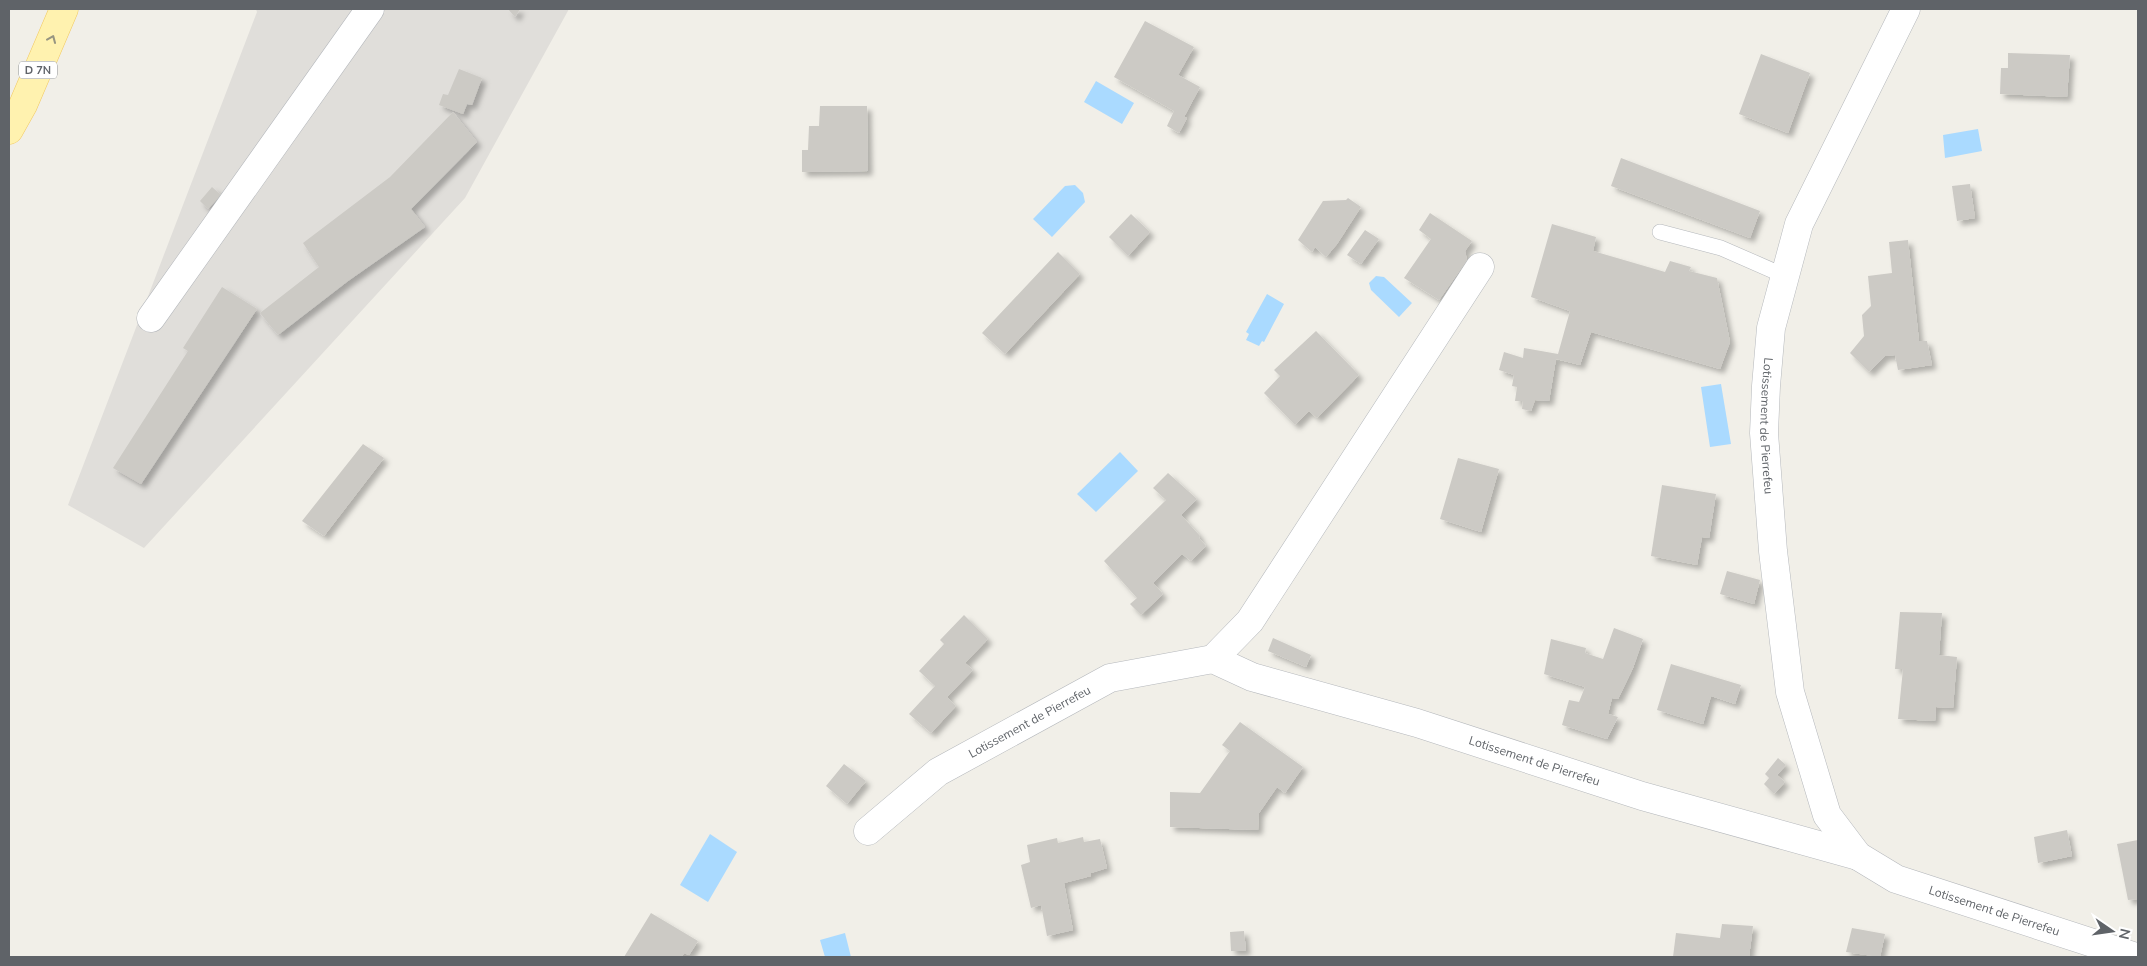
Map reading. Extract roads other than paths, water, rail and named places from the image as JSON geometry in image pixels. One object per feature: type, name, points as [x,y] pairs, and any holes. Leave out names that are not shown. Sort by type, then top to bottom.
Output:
[{"type":"main road","name":"D 7N","points":[[9,130],[23,105],[64,9]]},
{"type":"street","points":[[151,318],[370,9]]},
{"type":"street","name":"Lotissement de Pierrefeu","points":[[1858,856],[1827,814],[1790,692],[1773,551],[1764,433],[1766,386],[1771,328],[1799,224],[1906,9]]},
{"type":"street","points":[[1213,659],[1250,621],[1480,267]]},
{"type":"street","name":"Lotissement de Pierrefeu","points":[[868,831],[938,772],[1110,678],[1213,659],[1252,677],[1417,723],[1642,796],[1858,856],[1896,879],[2136,957]]},
{"type":"lane","points":[[1660,232],[1721,248],[1785,276]]},
{"type":"water","points":[[1096,81],[1134,103],[1122,124],[1084,102]]},
{"type":"water","points":[[1978,129],[1982,151],[1945,158],[1943,135]]},
{"type":"water","points":[[1075,185],[1083,193],[1085,202],[1052,237],[1033,219],[1065,186]]},
{"type":"water","points":[[1376,276],[1384,277],[1412,303],[1399,317],[1371,290],[1369,283]]},
{"type":"water","points":[[1267,294],[1284,304],[1264,342],[1262,341],[1259,346],[1246,340],[1249,334],[1246,332]]},
{"type":"water","points":[[1721,384],[1731,444],[1710,447],[1701,387]]},
{"type":"water","points":[[1120,452],[1138,471],[1096,512],[1077,494]]},
{"type":"water","points":[[710,834],[737,852],[708,902],[680,885]]},
{"type":"water","points":[[845,933],[851,957],[825,957],[820,940]]}]
